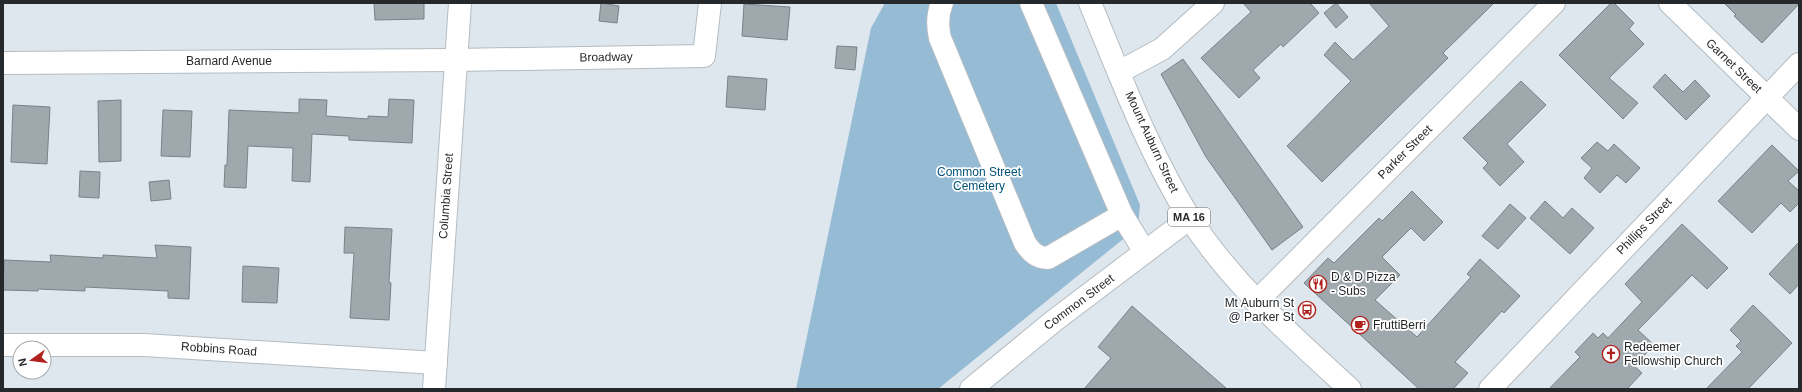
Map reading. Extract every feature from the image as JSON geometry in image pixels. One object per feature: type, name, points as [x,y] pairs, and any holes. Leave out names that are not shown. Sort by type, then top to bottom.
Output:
[{"type":"street","name":"Columbia Street","points":[[434,389],[460,3]]},
{"type":"street","name":"Broadway","points":[[455,60],[704,56],[710,3]]},
{"type":"street","points":[[942,3],[938,14],[940,38],[1029,250],[1042,258],[1048,258],[1122,215]]},
{"type":"street","points":[[1031,3],[1122,215],[1145,252]]},
{"type":"street","name":"Mount Auburn Street","points":[[1090,3],[1154,152],[1190,218],[1216,254],[1256,302],[1350,389]]},
{"type":"street","points":[[1119,72],[1162,49],[1213,3]]},
{"type":"street","name":"Parker Street","points":[[1256,302],[1554,3]]},
{"type":"street","name":"Garnet Street","points":[[1670,3],[1799,129]]},
{"type":"street","name":"Barnard Avenue","points":[[3,63],[455,60]]},
{"type":"street","name":"Phillips Street","points":[[1490,389],[1799,64]]},
{"type":"street","name":"Common Street","points":[[971,389],[1055,320],[1190,218]]},
{"type":"street","name":"Robbins Road","points":[[3,345],[144,345],[436,363]]},
{"type":"green space","name":"Common Street Cemetery","points":[[885,3],[1056,3],[1140,205],[1138,227],[938,389],[796,389],[871,28]]},
{"type":"building","points":[[374,3],[424,3],[424,19],[375,20]]},
{"type":"building","points":[[601,3],[619,6],[617,23],[599,21]]},
{"type":"building","points":[[1243,3],[1310,3],[1319,13],[1283,47],[1281,44],[1253,70],[1260,78],[1239,98],[1201,58],[1251,12]]},
{"type":"building","points":[[1336,3],[1348,17],[1336,28],[1324,13]]},
{"type":"building","points":[[1369,3],[1494,3],[1443,53],[1448,58],[1322,182],[1287,146],[1351,81],[1324,55],[1335,42],[1353,60],[1389,26]]},
{"type":"building","points":[[1611,3],[1614,3],[1634,23],[1629,29],[1644,44],[1609,78],[1638,103],[1623,119],[1559,55]]},
{"type":"building","points":[[1724,3],[1799,4],[1762,43],[1734,16],[1736,15]]},
{"type":"building","points":[[744,4],[790,7],[787,40],[742,36]]},
{"type":"building","points":[[837,46],[857,47],[855,70],[835,68]]},
{"type":"building","points":[[1183,59],[1303,227],[1272,250],[1206,157],[1161,74]]},
{"type":"building","points":[[1665,74],[1683,92],[1695,80],[1710,96],[1686,120],[1653,87]]},
{"type":"building","points":[[728,76],[767,79],[765,110],[726,107]]},
{"type":"building","points":[[1521,81],[1546,105],[1507,144],[1524,162],[1500,186],[1483,168],[1488,163],[1463,138]]},
{"type":"building","points":[[299,99],[327,100],[326,116],[368,119],[368,116],[388,117],[389,99],[414,100],[412,143],[349,140],[349,136],[312,134],[310,182],[292,181],[293,148],[248,146],[246,188],[224,187],[225,165],[227,165],[229,110],[299,113]]},
{"type":"building","points":[[121,100],[121,161],[99,162],[98,101]]},
{"type":"building","points":[[13,105],[50,107],[47,164],[11,162]]},
{"type":"building","points":[[163,110],[192,111],[190,157],[161,156]]},
{"type":"building","points":[[1597,142],[1608,151],[1614,144],[1640,168],[1626,183],[1617,175],[1600,193],[1584,178],[1592,168],[1581,158]]},
{"type":"building","points":[[1772,145],[1799,171],[1788,181],[1799,191],[1799,203],[1790,212],[1781,203],[1752,233],[1718,201]]},
{"type":"building","points":[[80,171],[100,172],[99,198],[79,197]]},
{"type":"building","points":[[169,180],[171,199],[151,201],[149,182]]},
{"type":"building","points":[[1412,191],[1443,222],[1424,241],[1411,228],[1382,257],[1400,275],[1375,300],[1417,337],[1471,277],[1467,274],[1480,259],[1520,296],[1504,313],[1502,311],[1455,362],[1468,373],[1453,389],[1419,389],[1304,283],[1328,258],[1334,263],[1379,218],[1382,221]]},
{"type":"building","points":[[1545,201],[1563,218],[1572,208],[1594,228],[1570,254],[1530,218]]},
{"type":"building","points":[[1510,204],[1526,218],[1498,249],[1482,236]]},
{"type":"building","points":[[1682,224],[1728,268],[1707,289],[1692,275],[1638,330],[1654,345],[1634,366],[1642,373],[1627,389],[1549,389],[1580,357],[1575,352],[1593,333],[1598,338],[1603,333],[1608,338],[1642,302],[1625,284]]},
{"type":"building","points":[[345,227],[392,229],[389,282],[391,283],[389,320],[350,318],[354,253],[344,253]]},
{"type":"building","points":[[1799,242],[1799,284],[1790,294],[1769,274]]},
{"type":"building","points":[[155,245],[191,247],[189,299],[168,298],[168,291],[85,287],[85,291],[38,289],[38,291],[3,290],[4,260],[51,262],[50,255],[103,258],[103,255],[157,258]]},
{"type":"building","points":[[243,266],[279,268],[277,303],[242,302]]},
{"type":"building","points":[[1753,305],[1792,343],[1748,389],[1706,389],[1742,352],[1736,346],[1741,341],[1730,330]]},
{"type":"building","points":[[1132,306],[1227,389],[1084,389],[1111,358],[1098,347]]},
{"type":"place","name":"D & D Pizza - Subs","points":[[1318,284]]},
{"type":"place","name":"Mt Auburn St @ Parker St","points":[[1307,310]]},
{"type":"place","name":"FruttiBerri","points":[[1360,325]]},
{"type":"place","name":"Redeemer Fellowship Church","points":[[1611,354]]}]
